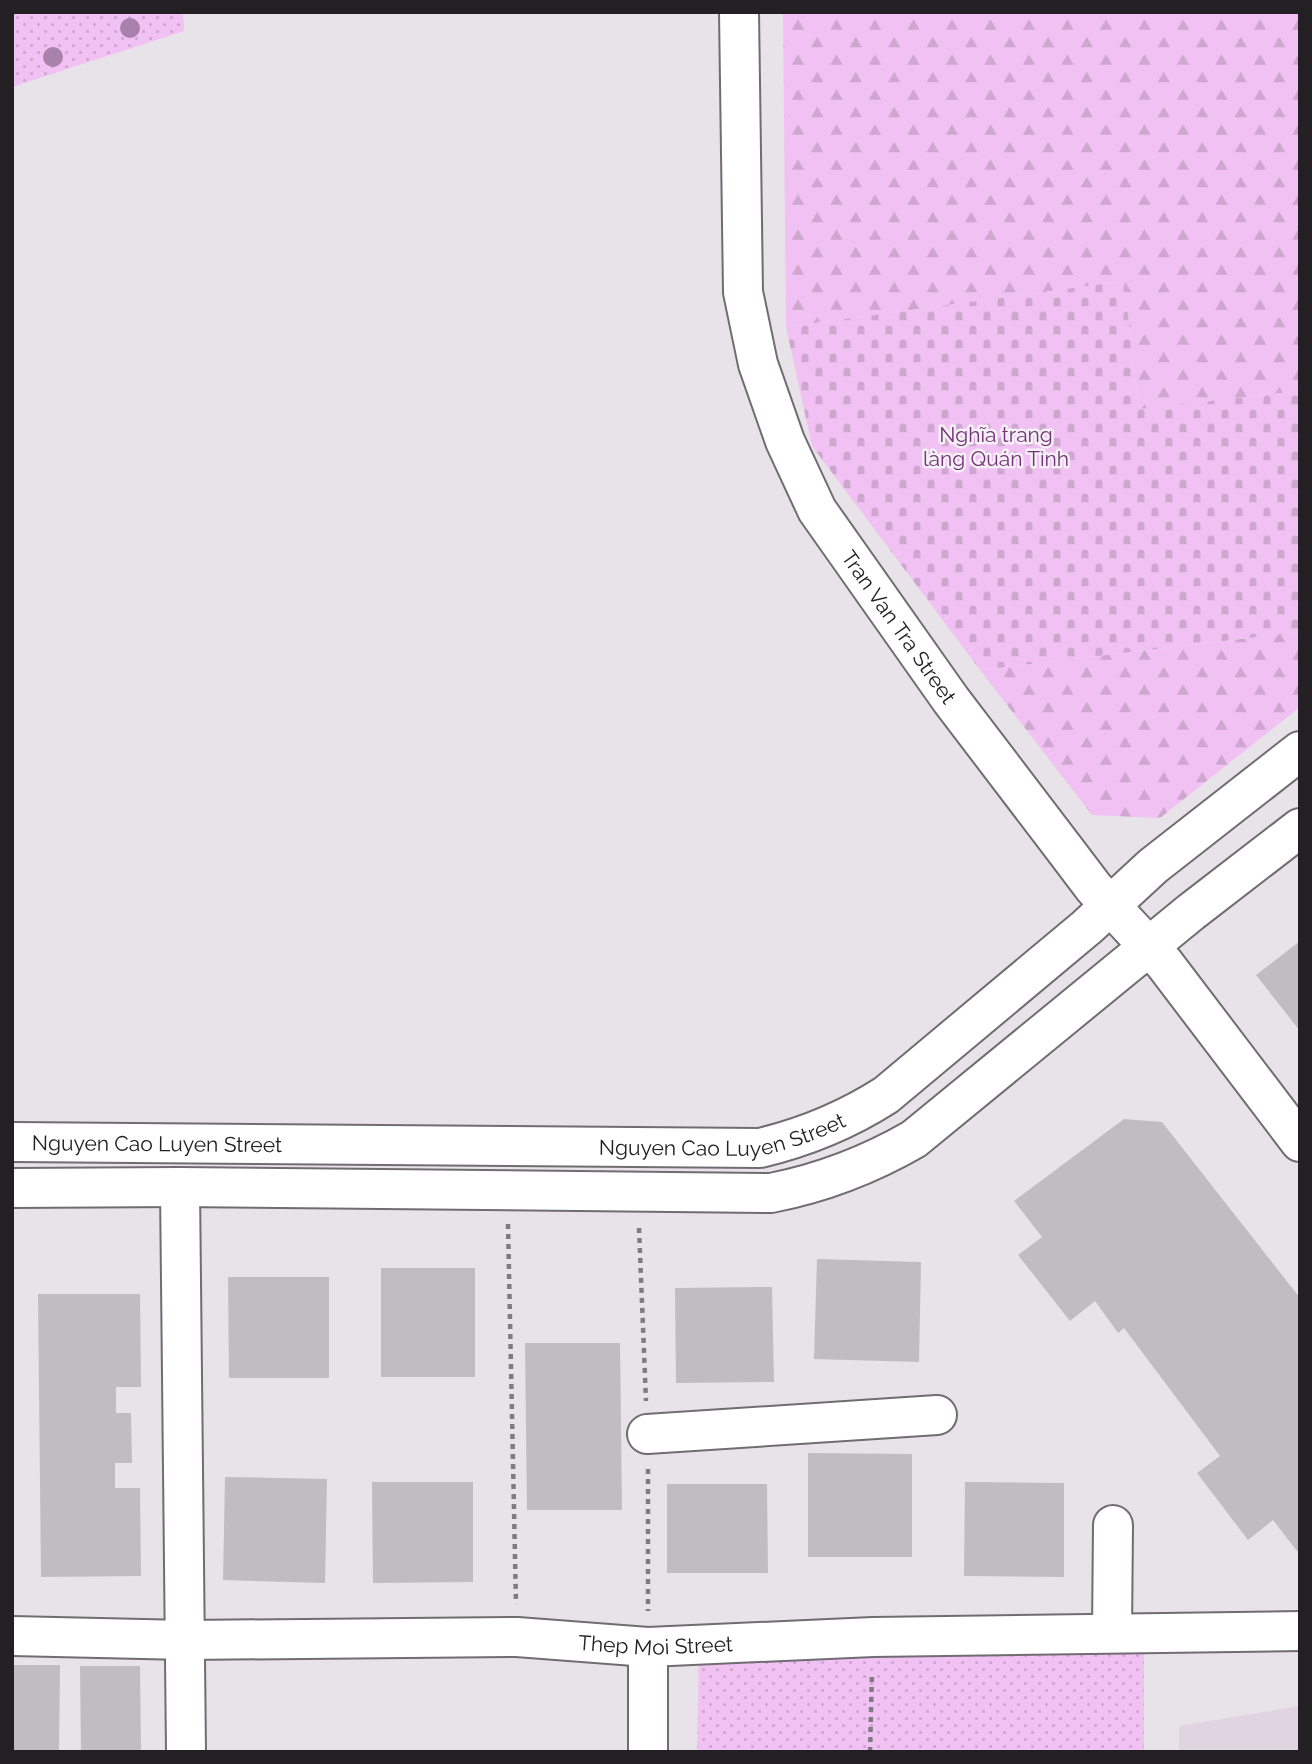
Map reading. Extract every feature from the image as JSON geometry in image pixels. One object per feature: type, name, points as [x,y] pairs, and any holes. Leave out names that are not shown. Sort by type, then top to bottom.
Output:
[{"type":"street","name":"Tran Van Tra Street","points":[[739,12],[743,292],[758,364],[785,441],[817,510],[951,700],[1110,905],[1164,963],[1300,1142]]},
{"type":"street","name":"Nguyen Cao Luyen Street","points":[[12,1142],[760,1148],[794,1139],[857,1113],[886,1095],[1153,866],[1300,751]]},
{"type":"street","points":[[12,1188],[180,1187],[771,1193],[806,1186],[879,1159],[914,1139],[1191,912],[1300,828]]},
{"type":"street","points":[[180,1187],[186,1752]]},
{"type":"street","points":[[647,1434],[937,1415]]},
{"type":"street","points":[[1112,1633],[1113,1525]]},
{"type":"street","name":"Thep Moi Street","points":[[12,1636],[186,1640],[517,1637],[648,1647],[873,1637],[1300,1631]]},
{"type":"street","points":[[648,1647],[648,1752]]},
{"type":"path","points":[[507,1192],[517,1637]]},
{"type":"path","points":[[870,1752],[873,1637]]},
{"type":"shaded area","points":[[1300,1706],[1300,1752],[1179,1752],[1179,1726]]},
{"type":"green space","points":[[12,12],[183,12],[184,31],[12,87]]},
{"type":"green space","points":[[783,12],[1300,12],[1300,391],[1139,410],[1124,281],[786,327]]},
{"type":"green space","name":"Nghĩa trang làng Quán Tỉnh","points":[[1124,281],[1139,409],[1300,391],[1300,632],[980,670],[812,446],[786,327]]},
{"type":"green space","points":[[1300,632],[1300,707],[1160,818],[1092,815],[980,670]]},
{"type":"green space","points":[[1144,1651],[1144,1752],[697,1752],[699,1654]]},
{"type":"building","points":[[1300,941],[1300,1031],[1256,975]]},
{"type":"building","points":[[1124,1119],[1162,1122],[1300,1298],[1300,1549],[1297,1551],[1273,1520],[1248,1540],[1197,1473],[1220,1456],[1124,1328],[1118,1333],[1095,1301],[1070,1321],[1018,1255],[1042,1237],[1014,1201]]},
{"type":"building","points":[[817,1259],[921,1262],[919,1362],[814,1359]]},
{"type":"building","points":[[381,1268],[475,1268],[475,1377],[381,1377]]},
{"type":"building","points":[[228,1277],[329,1277],[329,1378],[229,1378]]},
{"type":"building","points":[[772,1287],[774,1382],[676,1383],[675,1288]]},
{"type":"building","points":[[38,1294],[140,1294],[141,1387],[116,1387],[116,1413],[131,1413],[132,1463],[115,1463],[115,1488],[140,1488],[141,1576],[41,1577]]},
{"type":"building","points":[[525,1343],[620,1343],[622,1510],[527,1510]]},
{"type":"building","points":[[808,1453],[912,1454],[912,1557],[808,1557]]},
{"type":"building","points":[[225,1477],[327,1479],[325,1583],[223,1580]]},
{"type":"building","points":[[372,1482],[473,1482],[473,1582],[373,1583]]},
{"type":"building","points":[[965,1482],[1064,1483],[1064,1577],[964,1576]]},
{"type":"building","points":[[667,1484],[767,1484],[768,1573],[667,1573]]},
{"type":"building","points":[[12,1665],[60,1665],[59,1752],[12,1752]]},
{"type":"building","points":[[80,1666],[140,1666],[141,1752],[81,1752]]}]
